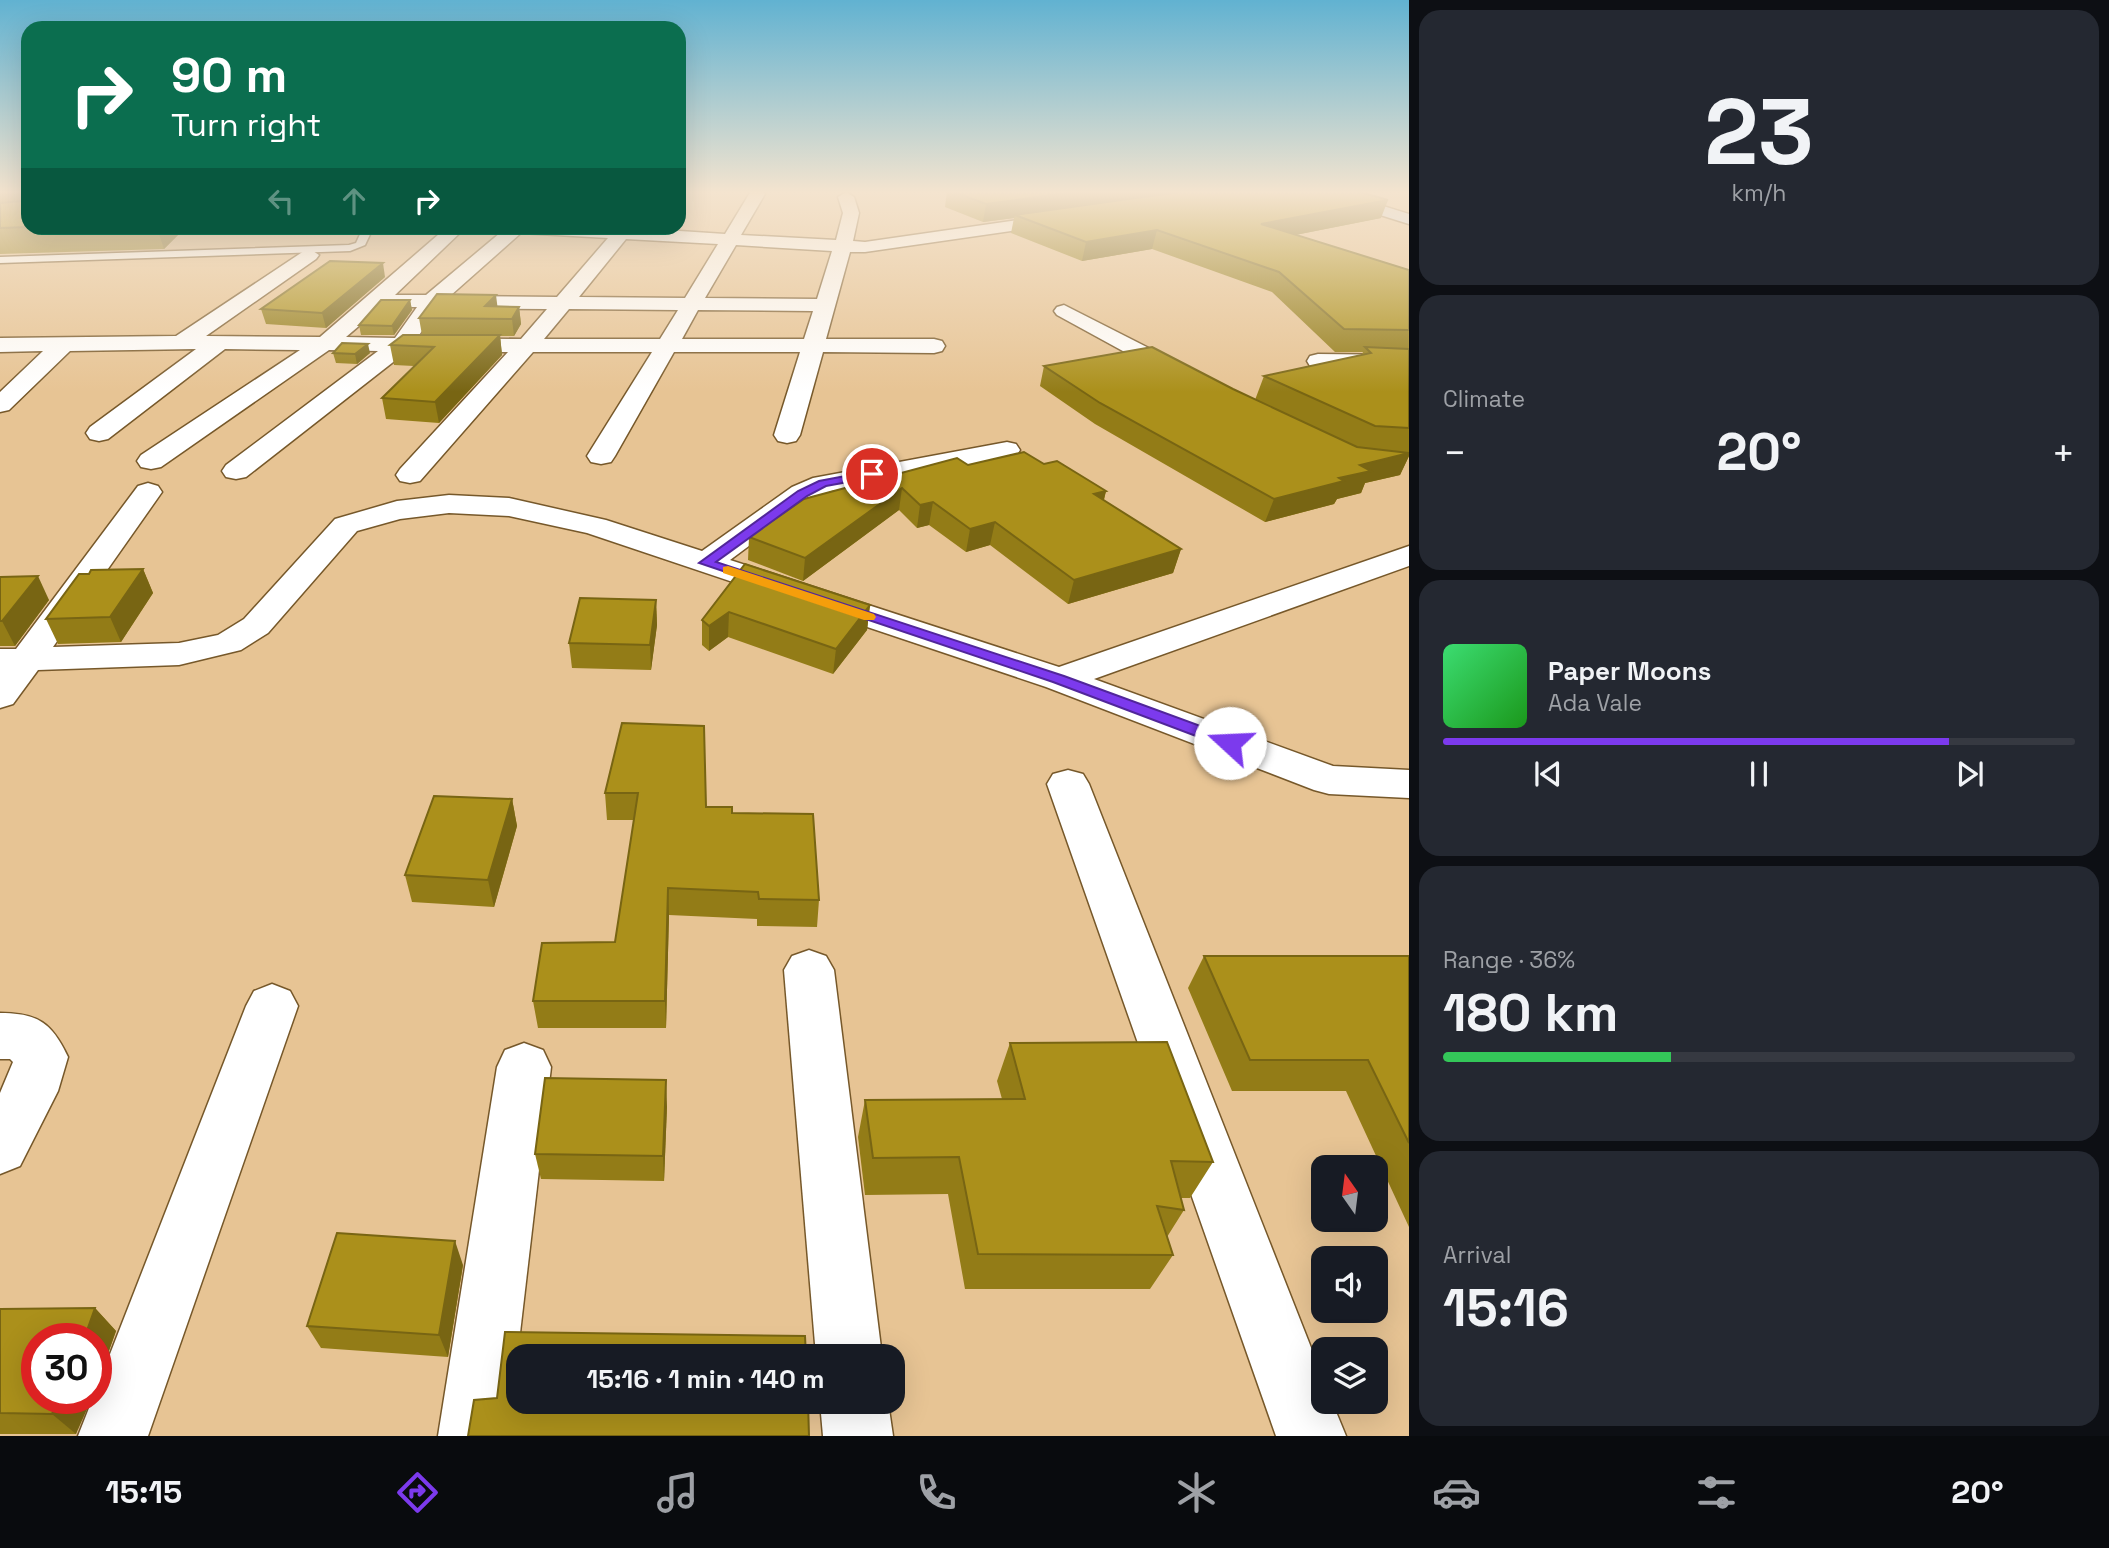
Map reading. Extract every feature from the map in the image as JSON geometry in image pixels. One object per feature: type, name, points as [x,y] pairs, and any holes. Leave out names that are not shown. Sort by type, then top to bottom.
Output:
[{"type":"street","points":[[182,342],[306,258]]},
{"type":"street","points":[[0,696],[13,660],[150,476],[327,342],[423,258]]},
{"type":"street","points":[[236,471],[401,345],[437,297],[482,258]]},
{"type":"street","points":[[410,475],[528,344],[599,258]]},
{"type":"street","points":[[601,456],[719,258]]},
{"type":"street","points":[[787,435],[839,258]]},
{"type":"street","points":[[381,296],[827,300]]},
{"type":"street","points":[[1064,311],[1199,383]]},
{"type":"street","points":[[99,433],[220,342]]},
{"type":"street","points":[[0,345],[327,342],[401,345],[934,346]]},
{"type":"street","points":[[0,405],[64,344]]},
{"type":"street","points":[[1318,361],[1409,362]]},
{"type":"street","points":[[706,563],[803,493],[823,484],[1007,450]]},
{"type":"street","points":[[13,660],[179,654],[229,643],[256,626],[346,524],[397,510],[449,504],[509,507],[595,526],[1059,679],[1329,780],[1409,784]]},
{"type":"street","points":[[1059,679],[1409,555]]},
{"type":"street","points":[[1068,784],[1311,1436]]},
{"type":"street","points":[[809,970],[848,1344]]},
{"type":"street","points":[[113,1436],[272,1006]]},
{"type":"street","points":[[0,1036],[23,1036],[40,1057],[32,1091],[0,1147]]},
{"type":"street","points":[[473,1436],[524,1067]]},
{"type":"street","points":[[855,1414],[858,1436]]},
{"type":"lane","points":[[0,260],[58,258]]},
{"type":"building","points":[[1238,258],[1370,258],[1409,270],[1409,330],[1344,329],[1279,272]]},
{"type":"building","points":[[330,261],[383,263],[322,313],[261,309]]},
{"type":"building","points":[[437,294],[496,295],[485,306],[519,307],[512,319],[419,318]]},
{"type":"building","points":[[381,300],[410,300],[392,326],[359,325]]},
{"type":"building","points":[[403,335],[500,335],[435,402],[382,398],[434,347],[390,345]]},
{"type":"building","points":[[342,343],[368,344],[355,354],[333,353]]},
{"type":"building","points":[[1152,347],[1233,389],[1357,447],[1409,453],[1360,465],[1371,471],[1339,478],[1344,481],[1274,499],[1100,403],[1044,366]]},
{"type":"building","points":[[1365,347],[1409,349],[1409,428],[1375,426],[1264,376],[1371,353]]},
{"type":"building","points":[[1024,452],[1044,464],[1057,461],[1106,491],[1094,494],[1181,549],[1074,580],[995,522],[970,529],[933,502],[920,505],[902,488],[805,558],[749,537],[804,499],[957,458],[968,465]]},
{"type":"building","points":[[745,564],[870,605],[836,649],[729,612],[709,626],[702,620]]},
{"type":"building","points":[[143,569],[110,617],[46,619],[79,574],[89,574],[91,570]]},
{"type":"building","points":[[38,576],[2,621],[0,621],[0,577]]},
{"type":"building","points":[[580,598],[656,600],[650,645],[569,643]]},
{"type":"building","points":[[622,723],[704,726],[706,807],[732,807],[732,813],[813,814],[819,900],[759,899],[758,892],[668,888],[665,1001],[533,1001],[542,943],[615,942],[638,793],[605,793]]},
{"type":"building","points":[[434,796],[512,799],[488,880],[405,875]]},
{"type":"building","points":[[1204,956],[1409,956],[1409,1143],[1368,1060],[1250,1060]]},
{"type":"building","points":[[1167,1042],[1213,1162],[1171,1161],[1184,1210],[1157,1206],[1173,1255],[978,1254],[959,1157],[873,1158],[865,1100],[1025,1099],[1010,1043]]},
{"type":"building","points":[[545,1078],[666,1080],[663,1156],[535,1154]]},
{"type":"building","points":[[337,1233],[455,1241],[439,1335],[307,1326]]},
{"type":"building","points":[[95,1308],[90,1323],[21,1323],[21,1413],[0,1413],[0,1309]]},
{"type":"building","points":[[505,1332],[805,1336],[805,1344],[506,1344],[506,1414],[808,1414],[809,1436],[468,1436],[474,1400],[497,1398]]},
{"type":"slow traffic","points":[[728,570],[869,617]]},
{"type":"route","points":[[872,474],[823,484],[803,493],[706,563],[1059,679],[1230,743]]}]
